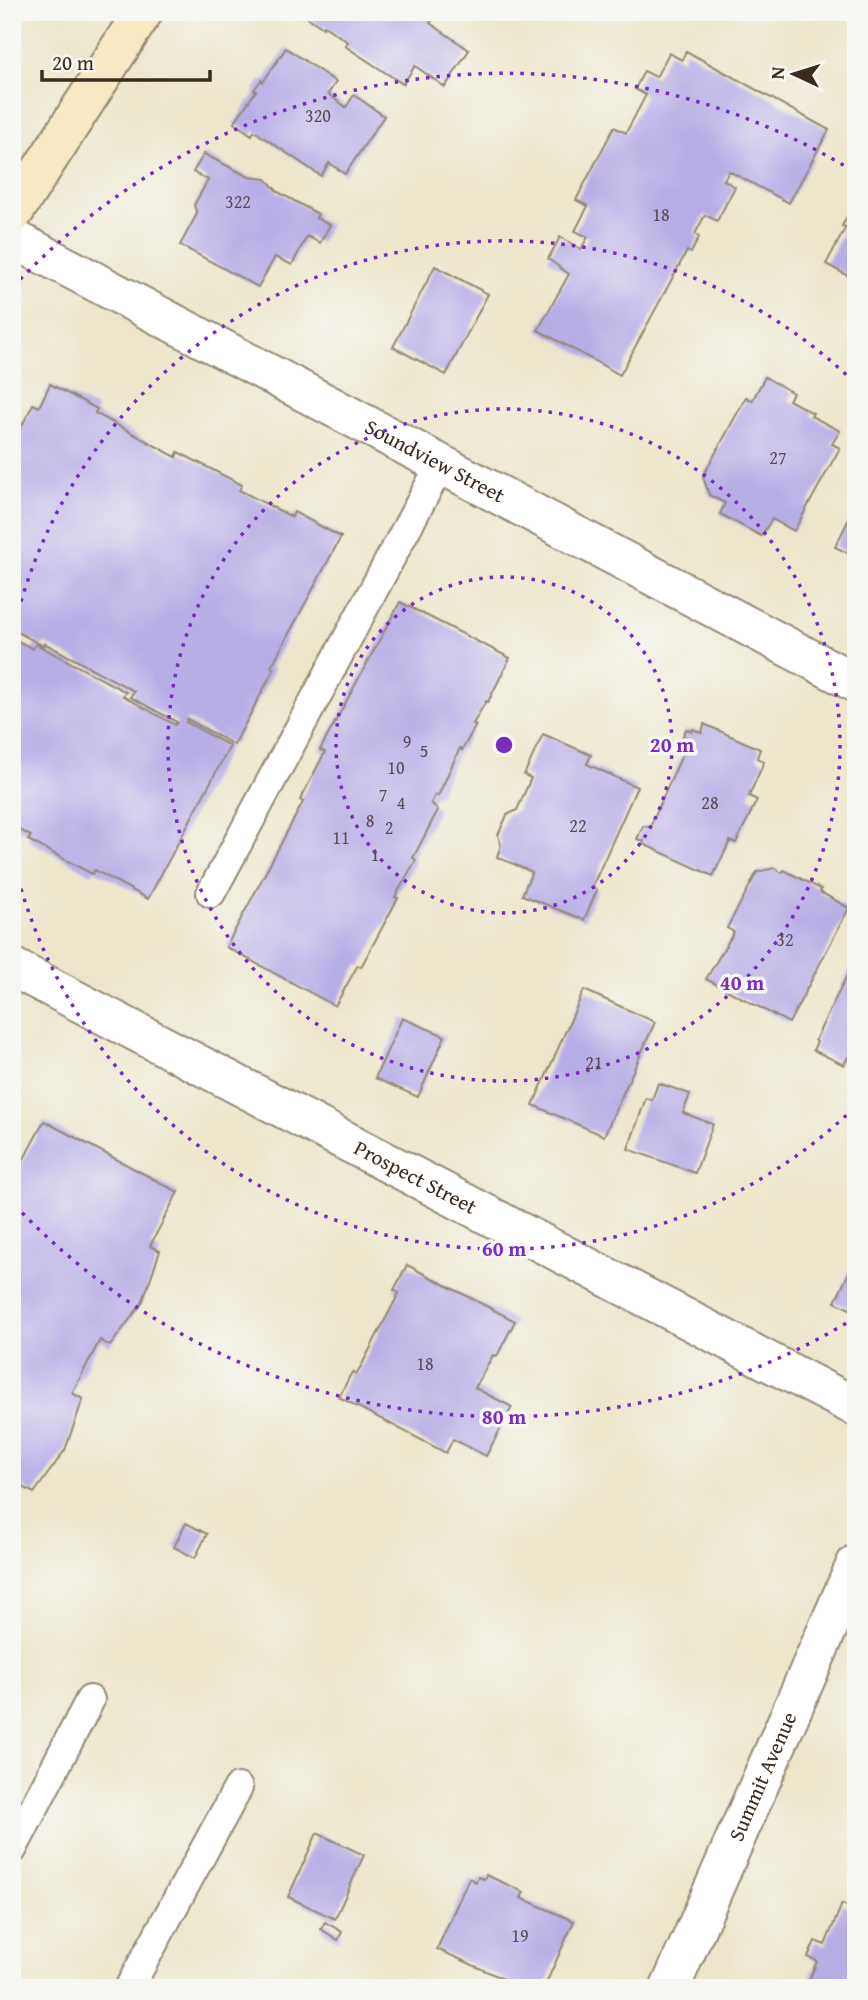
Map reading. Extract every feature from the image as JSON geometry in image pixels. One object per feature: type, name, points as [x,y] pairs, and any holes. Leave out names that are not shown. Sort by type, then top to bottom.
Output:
[{"type":"main road","points":[[12,215],[140,13]]},
{"type":"street","name":"Soundview Street","points":[[12,238],[856,683]]},
{"type":"street","name":"Prospect Street","points":[[12,967],[856,1407]]},
{"type":"street","name":"Summit Avenue","points":[[670,1988],[856,1564]]},
{"type":"lane","points":[[211,893],[441,464]]},
{"type":"lane","points":[[12,1850],[90,1700]]},
{"type":"lane","points":[[130,1988],[238,1788]]},
{"type":"building","points":[[310,12],[438,12],[430,23],[469,50],[445,87],[415,66],[403,84],[345,46],[348,42],[307,17]]},
{"type":"building","points":[[286,48],[336,82],[328,94],[346,107],[354,95],[384,116],[345,174],[329,163],[321,176],[254,131],[252,135],[234,123],[256,91],[254,90],[261,80],[263,82]]},
{"type":"building","points":[[686,51],[829,130],[789,203],[729,171],[724,180],[735,187],[717,221],[705,215],[695,234],[699,237],[691,253],[687,251],[620,375],[538,330],[569,274],[548,259],[560,237],[581,249],[588,237],[575,231],[588,206],[576,200],[614,127],[626,133],[646,95],[635,89],[644,71],[656,77],[669,53],[682,60]]},
{"type":"building","points":[[204,154],[249,177],[266,179],[278,192],[318,214],[316,218],[330,225],[320,243],[307,236],[292,265],[275,257],[258,287],[180,245],[197,214],[194,205],[208,180],[193,172]]},
{"type":"building","points":[[856,200],[856,280],[826,264],[846,227],[842,226]]},
{"type":"building","points":[[435,266],[488,294],[446,375],[393,347]]},
{"type":"building","points":[[765,377],[793,393],[789,400],[813,413],[811,416],[840,431],[832,444],[840,448],[794,531],[772,519],[761,536],[720,514],[725,503],[709,495],[703,476],[746,397],[752,401]]},
{"type":"building","points":[[50,384],[97,409],[95,413],[176,457],[178,452],[242,485],[239,490],[292,517],[294,512],[341,537],[271,667],[274,669],[234,745],[187,719],[186,722],[230,746],[148,899],[95,870],[92,874],[28,840],[31,836],[12,826],[12,638],[33,649],[36,644],[126,692],[123,696],[175,725],[177,722],[130,697],[134,691],[12,629],[12,445],[33,404],[39,407]]},
{"type":"building","points":[[856,505],[856,557],[835,547]]},
{"type":"building","points":[[400,602],[510,658],[488,702],[486,701],[473,724],[476,725],[462,750],[460,748],[438,796],[435,795],[431,803],[438,810],[413,858],[416,860],[395,897],[398,898],[361,967],[358,965],[335,1006],[226,947],[303,802],[300,800],[325,752],[320,750]]},
{"type":"building","points":[[704,724],[760,749],[757,758],[764,762],[749,796],[757,800],[736,843],[730,841],[713,876],[637,839],[643,826],[650,827],[686,746],[680,743],[686,729],[702,733]]},
{"type":"building","points":[[543,734],[591,755],[587,764],[637,787],[592,887],[597,890],[584,920],[522,895],[532,872],[497,857],[501,845],[498,835],[507,815],[517,810],[531,778],[524,775]]},
{"type":"building","points":[[774,868],[782,873],[784,870],[821,889],[820,892],[849,908],[789,1023],[706,979],[734,932],[727,928],[757,872]]},
{"type":"building","points":[[856,957],[856,1055],[854,1060],[848,1057],[844,1065],[813,1050],[817,1042],[815,1040]]},
{"type":"building","points":[[584,990],[655,1022],[604,1136],[533,1105]]},
{"type":"building","points":[[402,1018],[445,1036],[418,1097],[375,1078]]},
{"type":"building","points":[[658,1083],[690,1094],[683,1113],[713,1124],[695,1173],[628,1149],[646,1098],[652,1100]]},
{"type":"building","points":[[44,1121],[178,1192],[150,1246],[160,1251],[142,1303],[110,1346],[100,1340],[72,1393],[83,1399],[65,1450],[34,1493],[23,1487],[12,1508],[12,1181]]},
{"type":"building","points":[[856,1258],[856,1312],[835,1302]]},
{"type":"building","points":[[407,1265],[515,1321],[497,1356],[493,1355],[475,1388],[512,1407],[486,1456],[453,1439],[446,1453],[339,1397],[352,1372],[357,1374],[399,1293],[394,1290]]},
{"type":"building","points":[[186,1523],[207,1534],[195,1558],[174,1547]]},
{"type":"building","points":[[317,1833],[364,1855],[335,1919],[288,1897]]},
{"type":"building","points":[[486,1875],[524,1892],[521,1898],[574,1921],[544,1988],[526,1984],[524,1988],[437,1949],[469,1878],[476,1882],[478,1877],[484,1879]]},
{"type":"building","points":[[842,1904],[856,1909],[856,1988],[806,1988],[817,1961],[808,1957],[815,1941],[825,1945]]},
{"type":"building","points":[[325,1922],[342,1932],[338,1940],[321,1929]]}]
